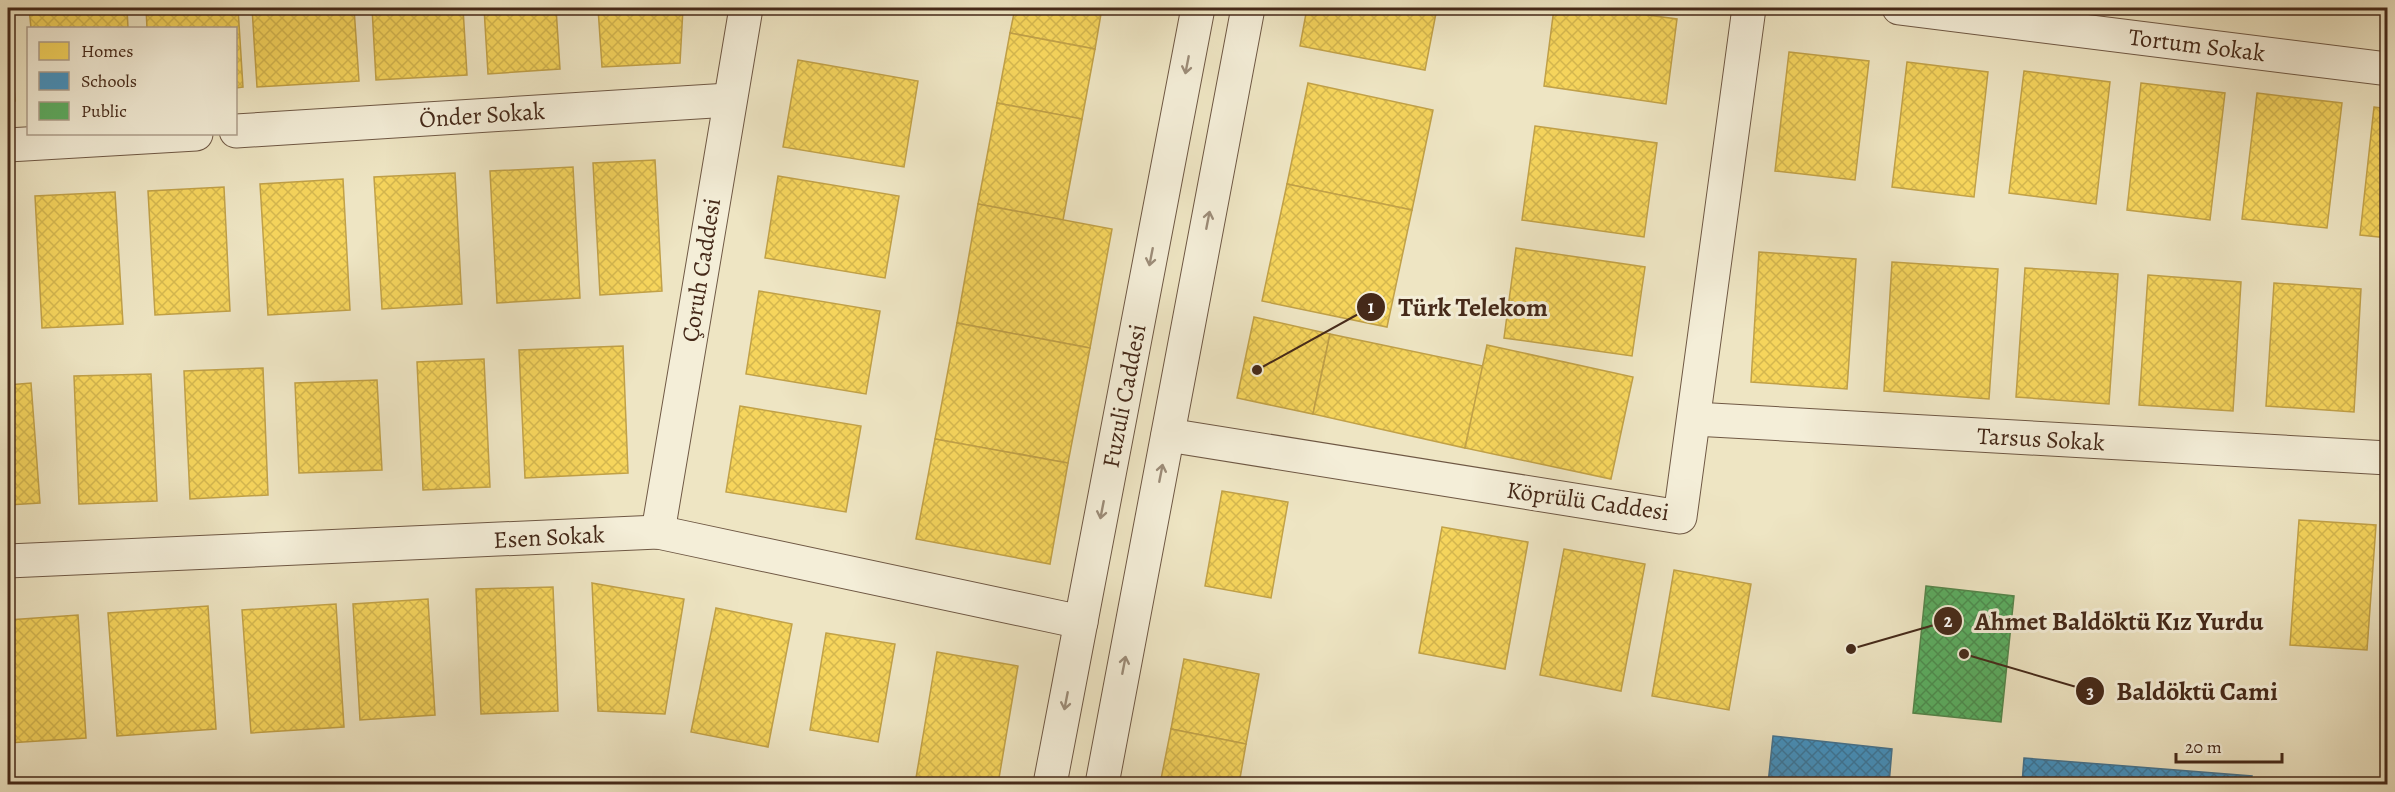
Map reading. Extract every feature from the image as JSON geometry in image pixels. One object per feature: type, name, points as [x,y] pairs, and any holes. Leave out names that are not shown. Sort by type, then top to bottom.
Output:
[{"type":"street","name":"Çoruh Caddesi","points":[[658,532],[746,8]]},
{"type":"street","name":"Fuzuli Caddesi","points":[[1050,784],[1198,8]]},
{"type":"street","name":"Fuzuli Caddesi","points":[[1102,784],[1248,8]]},
{"type":"street","name":"Köprülü Caddesi","points":[[1168,435],[1680,517],[1749,8]]},
{"type":"street","name":"Tortum Sokak","points":[[1899,8],[2388,69]]},
{"type":"street","name":"Önder Sokak","points":[[237,131],[729,100]]},
{"type":"street","points":[[8,146],[180,135]]},
{"type":"street","name":"Tarsus Sokak","points":[[1694,419],[2388,458]]},
{"type":"street","name":"Esen Sokak","points":[[8,561],[658,532],[1081,622]]},
{"type":"building: Homes","points":[[9,8],[15,101],[8,101]]},
{"type":"building: Homes","points":[[29,8],[127,8],[128,27],[31,27]]},
{"type":"building: Homes","points":[[146,8],[238,8],[243,87],[237,88],[237,27],[147,27]]},
{"type":"building: Homes","points":[[252,8],[354,8],[359,81],[257,87]]},
{"type":"building: Homes","points":[[372,8],[463,8],[467,75],[376,80]]},
{"type":"building: Homes","points":[[484,8],[556,8],[560,69],[488,74]]},
{"type":"building: Homes","points":[[598,8],[683,8],[680,63],[602,67]]},
{"type":"building: Homes","points":[[1015,8],[1102,8],[1095,49],[1010,33]]},
{"type":"building: Homes","points":[[1307,8],[1437,8],[1425,70],[1300,46]]},
{"type":"building: Homes","points":[[1554,8],[1595,8],[1677,19],[1666,104],[1544,86]]},
{"type":"building: Homes","points":[[2350,8],[2388,8],[2388,12]]},
{"type":"building: Homes","points":[[1010,33],[1095,49],[1082,119],[997,103]]},
{"type":"building: Homes","points":[[1789,52],[1869,61],[1855,180],[1775,171]]},
{"type":"building: Homes","points":[[798,60],[918,81],[904,167],[783,147]]},
{"type":"building: Homes","points":[[1907,62],[1988,72],[1974,197],[1892,187]]},
{"type":"building: Homes","points":[[2024,71],[2110,82],[2096,204],[2009,193]]},
{"type":"building: Homes","points":[[1308,83],[1433,110],[1412,210],[1287,184]]},
{"type":"building: Homes","points":[[2141,83],[2225,93],[2210,220],[2127,210]]},
{"type":"building: Homes","points":[[2257,93],[2342,103],[2327,228],[2242,219]]},
{"type":"building: Homes","points":[[997,103],[1082,119],[1063,220],[978,204]]},
{"type":"building: Homes","points":[[2374,107],[2388,109],[2388,238],[2360,235]]},
{"type":"building: Homes","points":[[1535,126],[1657,143],[1644,237],[1522,220]]},
{"type":"building: Homes","points":[[655,160],[662,291],[600,295],[593,163]]},
{"type":"building: Homes","points":[[573,167],[580,298],[497,303],[490,171]]},
{"type":"building: Homes","points":[[455,173],[462,304],[382,309],[374,177]]},
{"type":"building: Homes","points":[[778,176],[899,196],[885,278],[765,258]]},
{"type":"building: Homes","points":[[343,179],[350,310],[268,315],[260,184]]},
{"type":"building: Homes","points":[[1287,184],[1412,210],[1387,327],[1262,301]]},
{"type":"building: Homes","points":[[224,187],[230,311],[155,315],[148,191]]},
{"type":"building: Homes","points":[[115,192],[123,324],[42,328],[35,196]]},
{"type":"building: Homes","points":[[978,204],[1112,229],[1090,348],[957,323]]},
{"type":"building: Homes","points":[[1516,248],[1645,267],[1632,356],[1504,338]]},
{"type":"building: Homes","points":[[1759,252],[1856,259],[1847,389],[1751,382]]},
{"type":"building: Homes","points":[[1892,262],[1998,269],[1989,399],[1884,391]]},
{"type":"building: Homes","points":[[2025,268],[2118,274],[2109,404],[2016,397]]},
{"type":"building: Homes","points":[[2148,275],[2241,282],[2233,411],[2139,405]]},
{"type":"building: Homes","points":[[2274,283],[2361,289],[2354,412],[2266,406]]},
{"type":"building: Homes","points":[[8,288],[10,333],[8,333]]},
{"type":"building: Homes","points":[[759,291],[880,311],[866,394],[746,374]]},
{"type":"building: Homes","points":[[1254,317],[1330,334],[1313,414],[1237,398]]},
{"type":"building: Homes","points":[[957,323],[1090,348],[1068,463],[935,439]]},
{"type":"building: Homes","points":[[1330,334],[1483,366],[1465,448],[1313,414]]},
{"type":"building: Homes","points":[[1487,345],[1633,377],[1611,479],[1465,448]]},
{"type":"building: Homes","points":[[623,346],[628,473],[525,478],[519,350]]},
{"type":"building: Homes","points":[[484,359],[490,487],[423,490],[417,362]]},
{"type":"building: Homes","points":[[263,368],[268,495],[190,499],[184,371]]},
{"type":"building: Homes","points":[[151,374],[157,501],[79,504],[74,376]]},
{"type":"building: Homes","points":[[377,380],[382,470],[299,473],[295,383]]},
{"type":"building: Homes","points":[[31,383],[40,503],[8,505],[8,385]]},
{"type":"building: Homes","points":[[740,406],[861,426],[846,512],[726,492]]},
{"type":"building: Homes","points":[[935,439],[1068,463],[1050,564],[916,539]]},
{"type":"building: Homes","points":[[1222,491],[1288,502],[1271,598],[1205,586]]},
{"type":"building: Homes","points":[[2299,520],[2376,525],[2367,650],[2290,645]]},
{"type":"building: Homes","points":[[1442,527],[1528,542],[1505,669],[1419,653]]},
{"type":"building: Homes","points":[[1564,549],[1645,564],[1621,691],[1540,675]]},
{"type":"building: Homes","points":[[1674,570],[1751,584],[1729,710],[1652,696]]},
{"type":"building: Homes","points":[[592,583],[684,599],[665,714],[598,711]]},
{"type":"building: Homes","points":[[553,587],[558,711],[481,714],[476,589]]},
{"type":"building: Homes","points":[[428,599],[435,715],[360,720],[353,604]]},
{"type":"building: Homes","points":[[336,604],[344,727],[251,733],[242,610]]},
{"type":"building: Homes","points":[[208,606],[216,729],[117,736],[108,613]]},
{"type":"building: Homes","points":[[716,608],[792,624],[768,747],[691,732]]},
{"type":"building: Homes","points":[[78,615],[86,738],[8,743],[8,620]]},
{"type":"building: Homes","points":[[826,633],[895,644],[878,742],[810,730]]},
{"type":"building: Homes","points":[[937,652],[1018,666],[998,784],[954,784],[916,778]]},
{"type":"building: Homes","points":[[1184,659],[1259,674],[1246,744],[1171,729]]},
{"type":"building: Homes","points":[[1171,729],[1246,744],[1239,784],[1160,784]]},
{"type":"building: Schools","points":[[1773,736],[1892,749],[1889,784],[1768,784]]},
{"type":"building: Schools","points":[[2024,758],[2252,776],[2251,784],[2022,784]]},
{"type":"building: Public","points":[[1926,586],[2014,596],[2001,722],[1913,713]]},
{"type":"place","name":"Türk Telekom","points":[[1257,370]]},
{"type":"place","name":"Ahmet Baldöktü Kız Yurdu","points":[[1851,649]]},
{"type":"place","name":"Baldöktü Cami","points":[[1964,654]]}]
